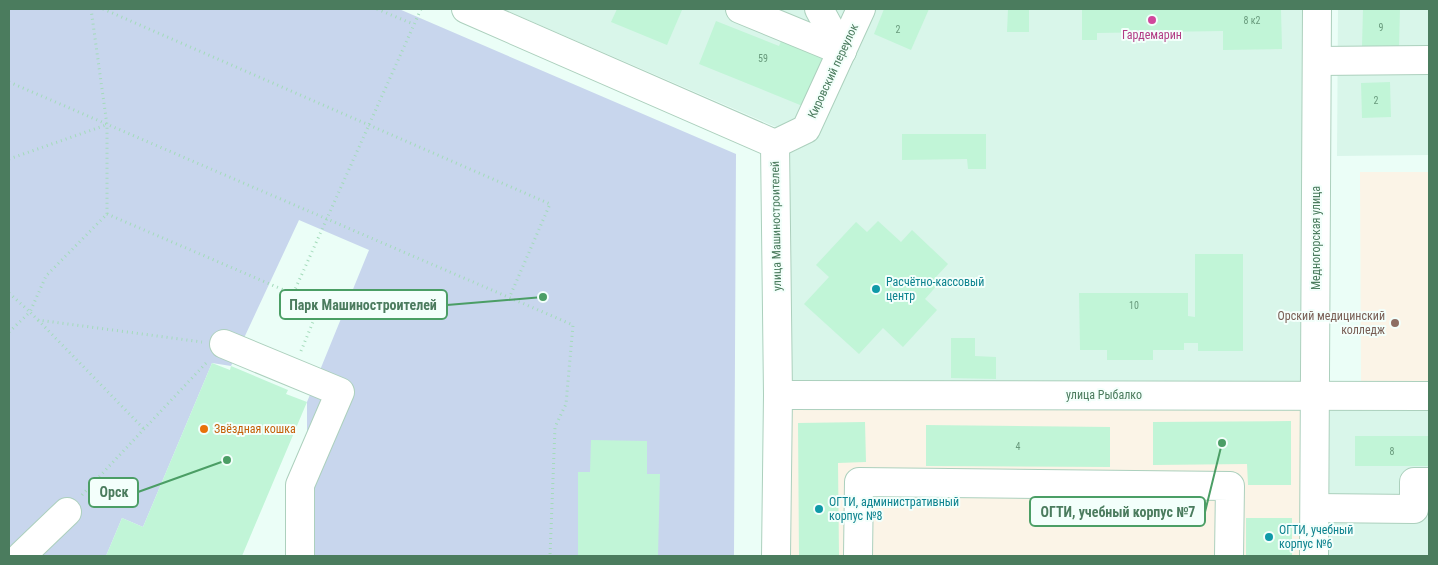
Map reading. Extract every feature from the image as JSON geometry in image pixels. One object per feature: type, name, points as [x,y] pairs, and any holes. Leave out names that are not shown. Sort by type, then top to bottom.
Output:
[{"type":"street","name":"улица Машиностроителей","points":[[466,9],[776,144],[778,395],[776,556]]},
{"type":"street","points":[[740,9],[842,51]]},
{"type":"street","points":[[819,9],[842,51]]},
{"type":"street","name":"Кировский переулок","points":[[776,144],[806,129],[862,9]]},
{"type":"street","name":"Медногорская улица","points":[[1314,556],[1317,9]]},
{"type":"street","points":[[1317,61],[1429,60]]},
{"type":"street","points":[[224,344],[340,392],[300,485],[300,556]]},
{"type":"street","name":"улица Рыбалко","points":[[778,395],[1429,396]]},
{"type":"street","points":[[858,556],[859,482],[868,482],[1230,486],[1229,556]]},
{"type":"street","points":[[1315,508],[1414,509],[1414,482],[1429,482]]},
{"type":"street","points":[[21,556],[67,512]]},
{"type":"path","points":[[9,332],[30,312],[46,276],[107,214],[107,125],[90,9]]},
{"type":"path","points":[[103,9],[550,204],[510,296]]},
{"type":"path","points":[[377,9],[413,24]]},
{"type":"path","points":[[293,294],[421,9]]},
{"type":"path","points":[[9,82],[573,324],[566,404],[555,427],[550,556]]},
{"type":"path","points":[[9,159],[107,125]]},
{"type":"path","points":[[107,214],[320,305],[292,373]]},
{"type":"path","points":[[9,293],[38,320],[144,429]]},
{"type":"path","points":[[38,320],[224,344]]},
{"type":"path","points":[[67,512],[224,344]]},
{"type":"shaded area","points":[[9,9],[399,9],[736,154],[734,556],[307,556],[307,402],[369,250],[299,220],[231,366],[212,363],[143,527],[122,518],[106,556],[9,556]]},
{"type":"shaded area","points":[[503,9],[1304,9],[1305,406],[1429,409],[1429,556],[783,556],[783,130]]},
{"type":"shaded area","points":[[1338,9],[1429,9],[1429,155],[1337,156]]},
{"type":"shaded area","name":"Орский медицинский колледж","points":[[1360,172],[1429,172],[1429,385],[1361,384]]},
{"type":"shaded area","points":[[1305,407],[1303,556],[783,556],[784,409]]},
{"type":"building","points":[[617,9],[682,10],[667,45],[611,22]]},
{"type":"building","points":[[884,9],[929,9],[911,50],[874,34]]},
{"type":"building","points":[[1008,9],[1029,9],[1029,32],[1007,32]]},
{"type":"building","points":[[1082,9],[1281,9],[1282,49],[1223,50],[1223,31],[1097,33],[1097,40],[1082,40]]},
{"type":"building","points":[[1363,9],[1400,9],[1399,47],[1362,46]]},
{"type":"building","points":[[716,21],[779,46],[784,34],[827,51],[805,107],[699,64]]},
{"type":"building","points":[[1390,82],[1391,117],[1362,118],[1361,83]]},
{"type":"building","points":[[902,134],[986,134],[986,169],[968,169],[967,159],[902,160]]},
{"type":"building","name":"Расчётно-кассовый центр","points":[[878,221],[901,242],[912,230],[948,264],[935,278],[940,282],[925,299],[937,310],[903,347],[883,328],[859,354],[804,304],[829,277],[816,265],[856,222],[867,232]]},
{"type":"building","points":[[1195,254],[1243,254],[1243,351],[1198,351],[1198,343],[1184,343],[1184,350],[1153,350],[1153,360],[1107,360],[1107,350],[1080,350],[1079,293],[1188,293],[1188,316],[1195,317]]},
{"type":"building","points":[[951,338],[975,338],[975,356],[996,357],[996,379],[951,378]]},
{"type":"building","points":[[212,363],[230,370],[231,366],[288,390],[286,394],[307,402],[242,556],[106,556],[122,518],[143,527]]},
{"type":"building","points":[[1291,421],[1291,485],[1248,485],[1247,464],[1153,465],[1153,422]]},
{"type":"building","name":"ОГТИ, административный корпус №8","points":[[865,422],[866,462],[838,463],[839,555],[799,556],[798,423]]},
{"type":"building","points":[[926,425],[1110,427],[1110,467],[926,466]]},
{"type":"building","points":[[1355,436],[1429,436],[1429,466],[1355,466]]},
{"type":"building","points":[[591,440],[647,441],[647,474],[660,474],[658,556],[578,556],[578,472],[590,472]]},
{"type":"building","name":"ОГТИ, учебный корпус №6","points":[[1246,518],[1292,518],[1292,556],[1246,556]]},
{"type":"place","name":"Гардемарин","points":[[1152,20]]},
{"type":"place","name":"Расчётно-кассовый центр","points":[[876,289]]},
{"type":"place","name":"Парк Машиностроителей","points":[[543,297]]},
{"type":"place","name":"Орский медицинский колледж","points":[[1395,323]]},
{"type":"place","name":"Звёздная кошка","points":[[204,429]]},
{"type":"place","name":"ОГТИ, учебный корпус №7","points":[[1222,443]]},
{"type":"place","name":"Орск","points":[[227,460]]},
{"type":"place","name":"ОГТИ, административный корпус №8","points":[[819,509]]},
{"type":"place","name":"ОГТИ, учебный корпус №6","points":[[1269,537]]}]
